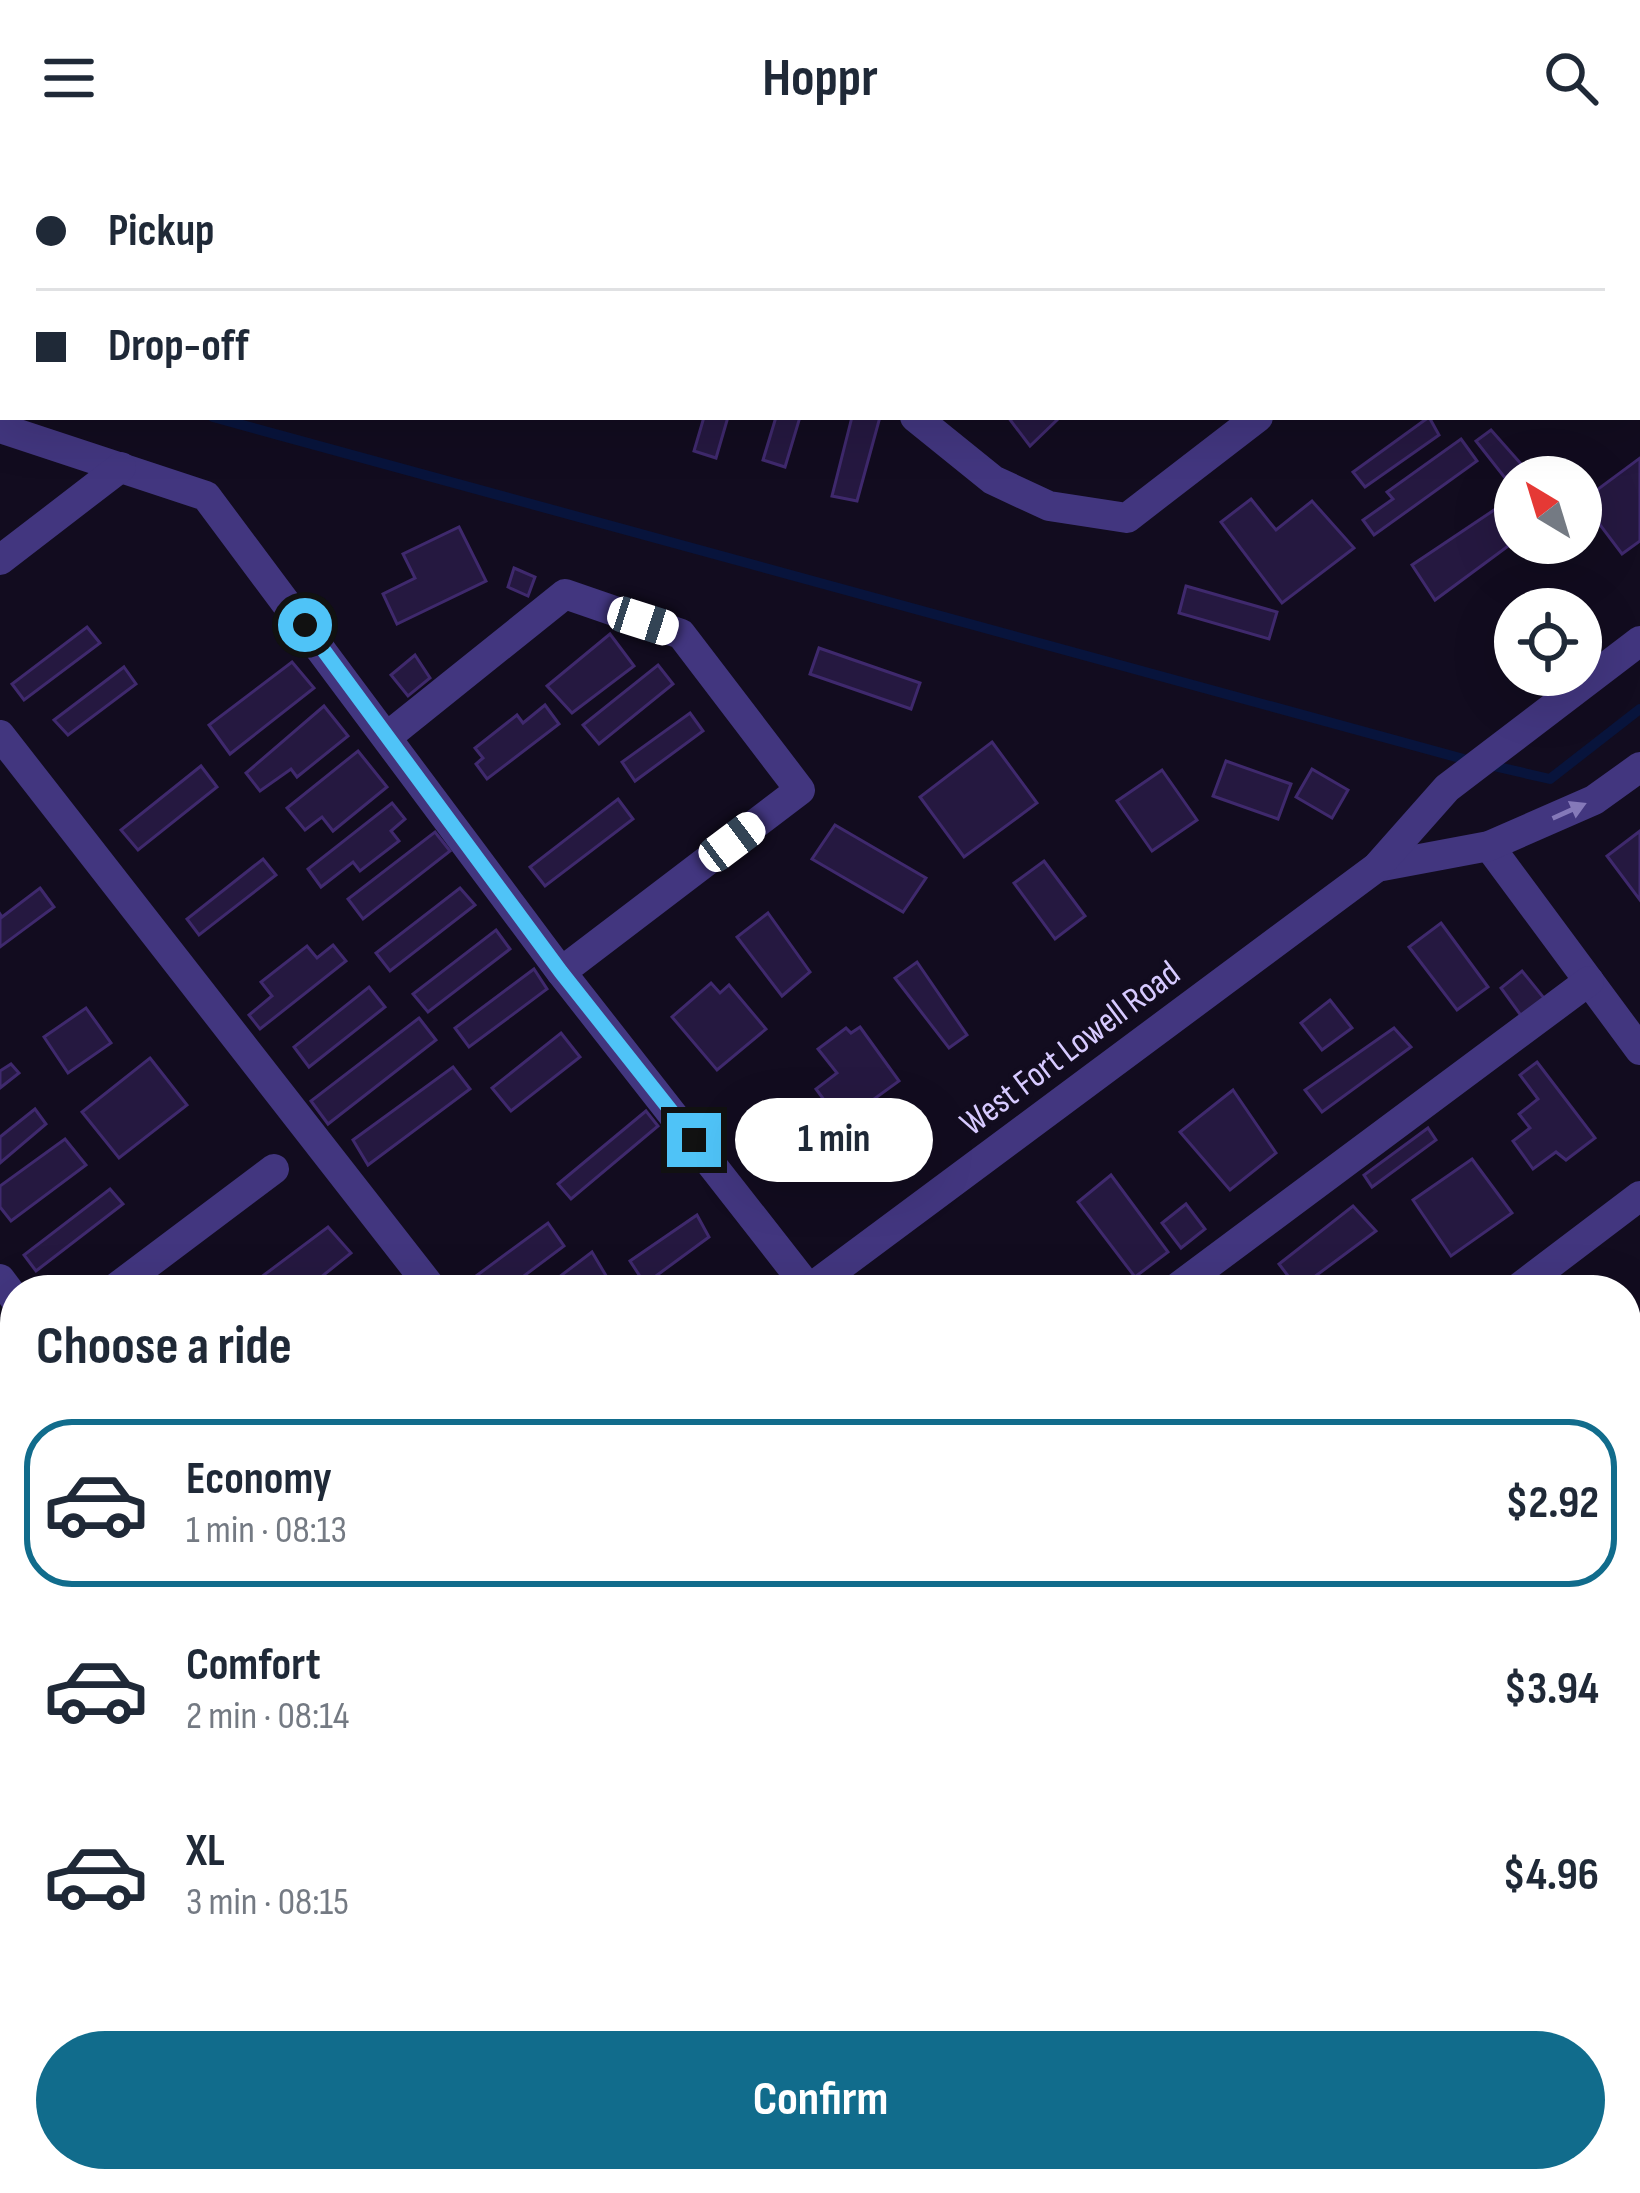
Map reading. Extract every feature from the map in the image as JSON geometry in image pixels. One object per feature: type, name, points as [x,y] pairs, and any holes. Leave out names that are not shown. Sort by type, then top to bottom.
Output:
[{"type":"street","points":[[919,420],[993,480],[1049,506],[1127,518],[1254,420]]},
{"type":"street","points":[[0,428],[206,496],[561,972],[797,1275]]},
{"type":"street","points":[[0,560],[121,467]]},
{"type":"street","points":[[388,736],[565,595],[681,634],[800,790],[561,972]]},
{"type":"street","name":"West Fort Lowell Road","points":[[829,1275],[1377,868],[1448,788],[1640,641]]},
{"type":"street","points":[[0,735],[422,1275]]},
{"type":"street","name":"West Fort Lowell Road","points":[[1377,868],[1489,846],[1594,800],[1640,767]]},
{"type":"street","points":[[1489,846],[1640,1050]]},
{"type":"street","points":[[1194,1275],[1589,981]]},
{"type":"street","points":[[133,1275],[274,1169]]},
{"type":"street","points":[[1536,1275],[1640,1196]]},
{"type":"building","points":[[703,420],[727,420],[716,458],[694,451]]},
{"type":"building","points":[[775,420],[799,420],[785,467],[763,460]]},
{"type":"building","points":[[851,420],[879,420],[857,501],[832,496]]},
{"type":"building","points":[[1010,420],[1057,420],[1030,446]]},
{"type":"building","points":[[1425,420],[1431,420],[1439,435],[1365,487],[1353,472]]},
{"type":"building","points":[[1491,430],[1514,456],[1494,456],[1494,464],[1476,441]]},
{"type":"building","points":[[1461,439],[1477,461],[1374,535],[1363,520],[1393,499],[1387,492]]},
{"type":"building","points":[[1640,458],[1640,541],[1622,554],[1602,528],[1602,486]]},
{"type":"building","points":[[1251,499],[1276,530],[1312,501],[1354,548],[1282,603],[1221,522]]},
{"type":"building","points":[[1494,510],[1494,556],[1435,600],[1412,565]]},
{"type":"building","points":[[459,527],[486,581],[397,624],[383,594],[415,578],[403,554]]},
{"type":"building","points":[[514,568],[535,577],[528,596],[508,587]]},
{"type":"building","points":[[1186,586],[1277,612],[1269,639],[1179,613]]},
{"type":"building","points":[[87,627],[100,643],[24,700],[12,684]]},
{"type":"building","points":[[610,634],[634,666],[572,713],[547,686]]},
{"type":"building","points":[[819,648],[920,683],[911,709],[810,674]]},
{"type":"building","points":[[415,655],[430,678],[408,696],[391,675]]},
{"type":"building","points":[[292,662],[314,688],[230,754],[209,725]]},
{"type":"building","points":[[658,665],[673,684],[599,744],[583,725]]},
{"type":"building","points":[[124,667],[136,684],[68,735],[54,720]]},
{"type":"building","points":[[545,705],[559,724],[487,779],[476,764],[483,758],[475,748],[517,715],[523,723]]},
{"type":"building","points":[[324,706],[348,736],[297,777],[291,769],[260,791],[246,773]]},
{"type":"building","points":[[690,713],[703,731],[635,781],[622,762]]},
{"type":"building","points":[[992,742],[1037,803],[964,857],[920,797]]},
{"type":"building","points":[[358,751],[387,787],[333,831],[322,817],[305,830],[287,808]]},
{"type":"building","points":[[1226,761],[1291,784],[1278,819],[1213,796]]},
{"type":"building","points":[[201,766],[217,787],[138,850],[121,830]]},
{"type":"building","points":[[1312,769],[1348,790],[1332,818],[1296,797]]},
{"type":"building","points":[[1162,770],[1197,820],[1152,851],[1117,801]]},
{"type":"building","points":[[618,799],[633,819],[545,886],[530,867]]},
{"type":"building","points":[[392,803],[405,819],[391,831],[399,841],[360,871],[353,862],[321,887],[308,869]]},
{"type":"building","points":[[835,825],[926,878],[903,912],[812,859]]},
{"type":"building","points":[[1640,831],[1640,900],[1607,856]]},
{"type":"building","points":[[435,832],[450,851],[363,919],[348,899]]},
{"type":"building","points":[[263,859],[276,875],[199,935],[187,919]]},
{"type":"building","points":[[1044,861],[1085,916],[1055,939],[1014,883]]},
{"type":"building","points":[[40,888],[54,907],[0,947],[0,914],[2,917]]},
{"type":"building","points":[[460,888],[475,905],[390,971],[376,953]]},
{"type":"building","points":[[768,913],[810,972],[782,996],[737,937]]},
{"type":"building","points":[[1441,923],[1488,987],[1457,1010],[1409,947]]},
{"type":"building","points":[[496,930],[510,949],[428,1012],[413,994]]},
{"type":"building","points":[[333,945],[346,961],[260,1029],[249,1015],[272,996],[261,982],[307,946],[317,958]]},
{"type":"building","points":[[917,962],[967,1035],[949,1048],[895,978]]},
{"type":"building","points":[[534,969],[547,989],[469,1047],[455,1028]]},
{"type":"building","points":[[1522,971],[1544,998],[1522,1017],[1501,988]]},
{"type":"building","points":[[711,983],[720,993],[729,985],[766,1029],[717,1070],[672,1017]]},
{"type":"building","points":[[369,987],[385,1007],[309,1067],[294,1047]]},
{"type":"building","points":[[1330,1000],[1352,1028],[1322,1050],[1301,1023]]},
{"type":"building","points":[[86,1008],[111,1043],[68,1073],[44,1037]]},
{"type":"building","points":[[419,1018],[436,1040],[328,1124],[311,1101]]},
{"type":"building","points":[[860,1027],[899,1081],[841,1123],[816,1089],[837,1073],[818,1049],[846,1028],[851,1033]]},
{"type":"building","points":[[1394,1028],[1411,1047],[1322,1112],[1305,1090]]},
{"type":"building","points":[[561,1033],[580,1057],[511,1111],[492,1088]]},
{"type":"building","points":[[150,1058],[187,1105],[119,1158],[82,1112]]},
{"type":"building","points":[[1537,1062],[1595,1138],[1566,1160],[1556,1152],[1533,1169],[1513,1141],[1530,1128],[1519,1114],[1538,1099],[1520,1075]]},
{"type":"building","points":[[11,1064],[19,1073],[0,1088],[0,1071]]},
{"type":"building","points":[[453,1067],[470,1089],[368,1165],[353,1140]]},
{"type":"building","points":[[1233,1090],[1276,1153],[1230,1190],[1180,1132]]},
{"type":"building","points":[[35,1109],[46,1124],[0,1163],[0,1137]]},
{"type":"building","points":[[646,1111],[658,1126],[571,1199],[558,1184]]},
{"type":"building","points":[[1428,1128],[1436,1140],[1372,1187],[1364,1175]]},
{"type":"building","points":[[65,1139],[86,1165],[11,1221],[0,1207],[0,1186]]},
{"type":"building","points":[[1472,1159],[1512,1213],[1451,1256],[1413,1200]]},
{"type":"building","points":[[1111,1175],[1168,1252],[1133,1275],[1078,1202]]},
{"type":"building","points":[[110,1189],[123,1204],[36,1271],[24,1255]]},
{"type":"building","points":[[1186,1204],[1205,1229],[1181,1248],[1162,1223]]},
{"type":"building","points":[[1353,1206],[1376,1231],[1317,1275],[1287,1275],[1279,1264]]},
{"type":"building","points":[[697,1215],[709,1237],[657,1275],[639,1275],[630,1261]]},
{"type":"building","points":[[548,1223],[564,1246],[525,1275],[477,1275]]},
{"type":"building","points":[[328,1227],[351,1253],[324,1275],[264,1275]]},
{"type":"building","points":[[592,1252],[606,1275],[562,1275]]},
{"type":"waterway","points":[[224,420],[1471,761]]},
{"type":"waterway","points":[[1489,765],[1550,779],[1640,709]]},
{"type":"route","points":[[305,625],[561,972],[694,1140]]}]
